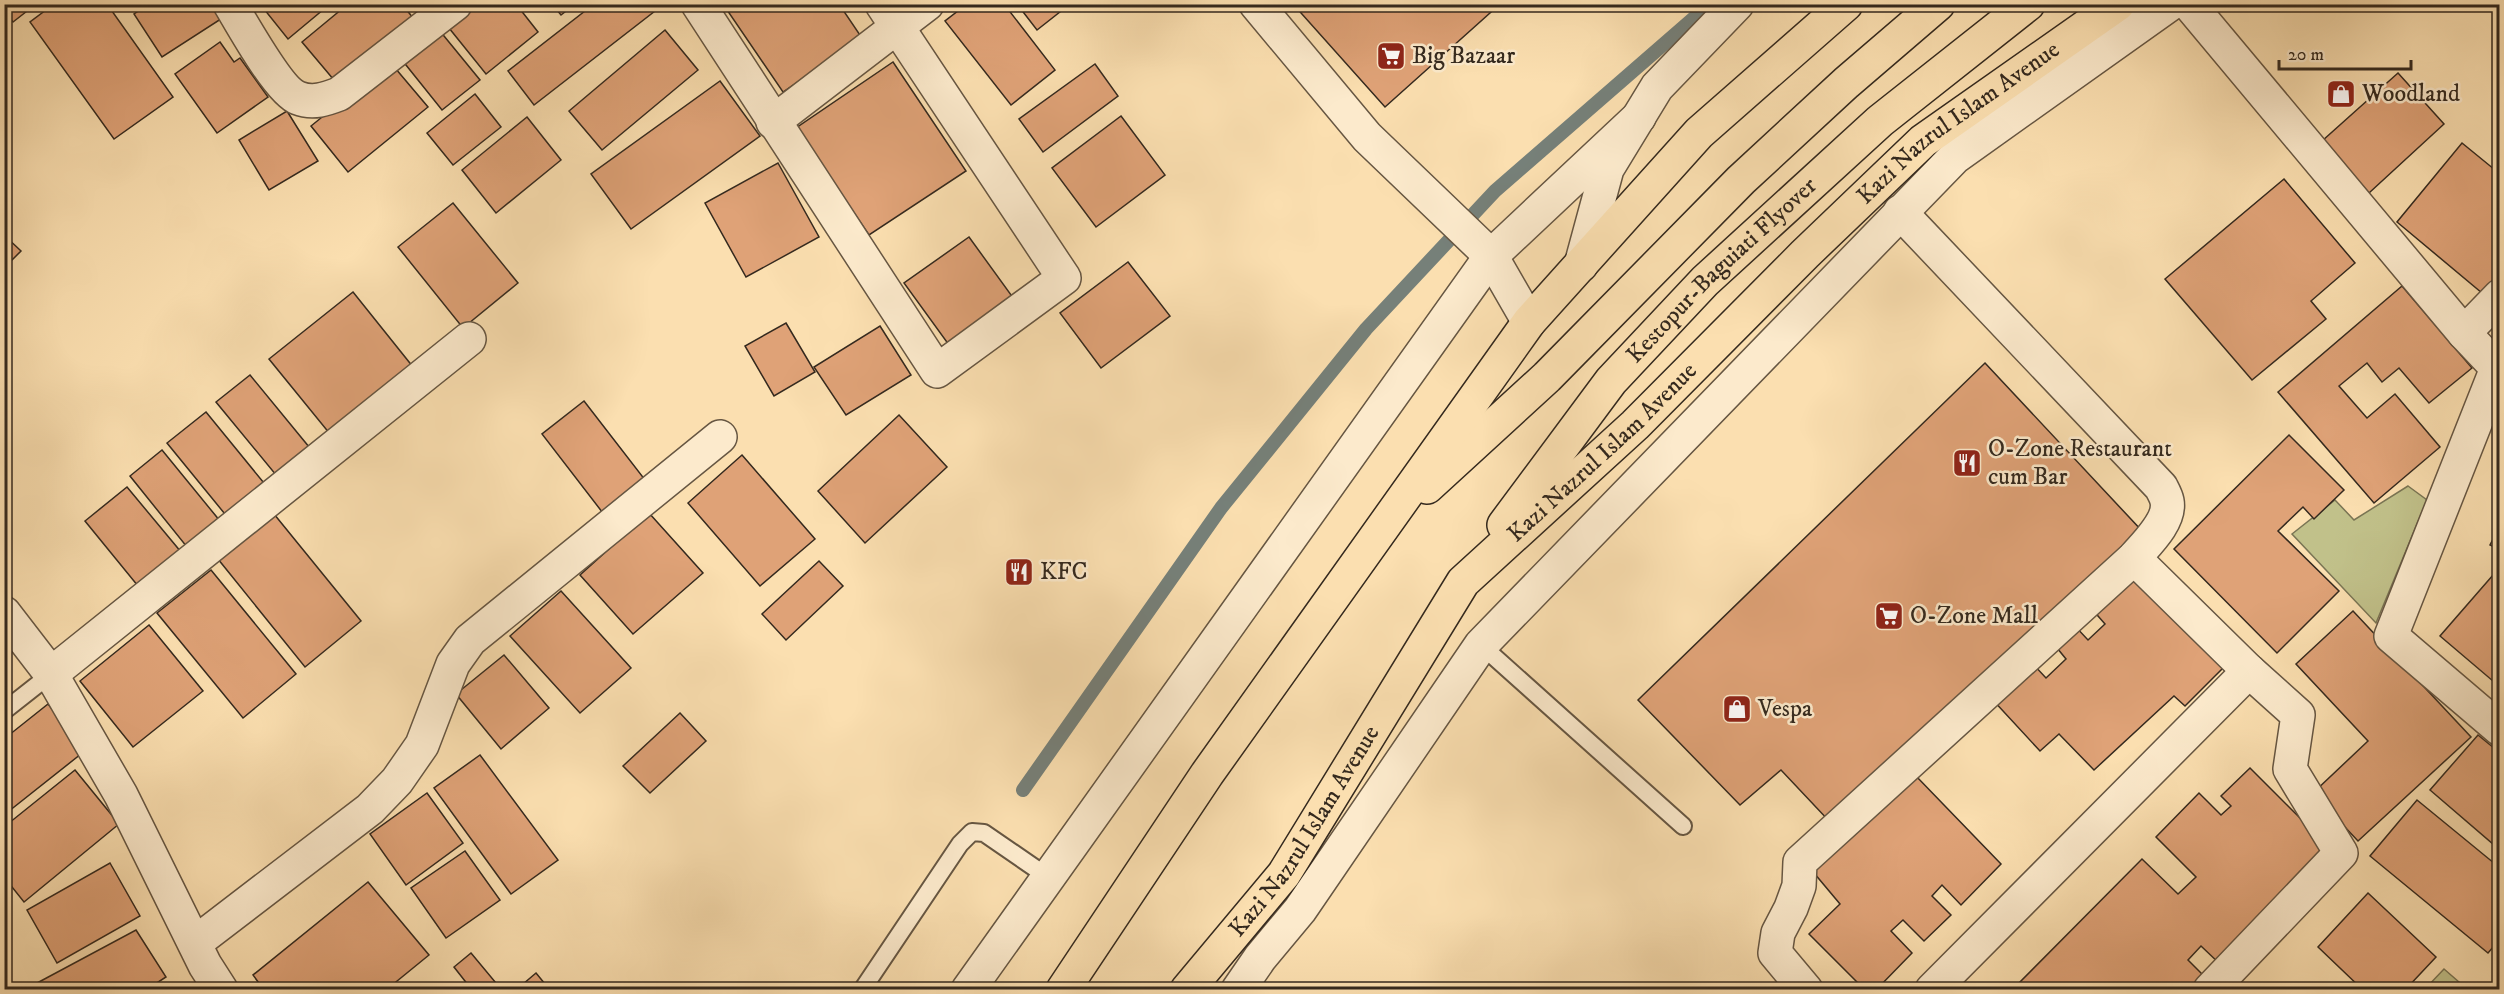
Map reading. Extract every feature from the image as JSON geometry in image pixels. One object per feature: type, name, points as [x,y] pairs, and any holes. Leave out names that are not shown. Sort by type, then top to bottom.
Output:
[{"type":"main road","points":[[1063,990],[1207,774],[1528,322],[1699,133],[1846,4]]},
{"type":"main road","name":"Kestopur-Baguiati Flyover","points":[[1376,534],[1547,377],[1741,180],[1846,83],[1938,4]]},
{"type":"main road","name":"Kestopur-Baguiati Flyover","points":[[1463,582],[1611,381],[1705,281],[1880,121],[2028,4]]},
{"type":"main road","name":"Kazi Nazrul Islam Avenue","points":[[1187,990],[1284,874],[1463,582],[1635,425],[1804,254],[1923,141],[2118,4]]},
{"type":"street","points":[[230,4],[274,74],[297,98],[318,101],[339,94],[455,4]]},
{"type":"street","points":[[698,4],[937,371],[1064,278],[889,16]]},
{"type":"street","points":[[773,122],[889,16],[927,4]]},
{"type":"street","points":[[1256,4],[1367,137],[1421,186],[1491,256],[1528,322]]},
{"type":"street","points":[[1581,265],[1607,169],[1638,117],[1657,87],[1737,4]]},
{"type":"street","points":[[1238,990],[1260,958],[1300,910],[1481,645],[1954,157],[2170,4]]},
{"type":"street","points":[[2189,4],[2464,333],[2497,368],[2391,636],[2499,729]]},
{"type":"street","points":[[968,990],[1491,256],[1638,117]]},
{"type":"street","points":[[1806,990],[1775,953],[1778,933],[1799,886],[1800,862],[2134,558],[2164,518],[2167,502],[2161,487],[1900,212]]},
{"type":"street","points":[[2464,333],[2499,296]]},
{"type":"street","points":[[51,674],[469,339]]},
{"type":"street","points":[[195,943],[370,809],[397,781],[422,745],[453,664],[470,640],[720,438]]},
{"type":"street","points":[[2134,558],[2249,671],[2298,715],[2290,769],[2341,853],[2210,990]]},
{"type":"street","points":[[4,614],[51,674],[122,795],[205,965],[221,990]]},
{"type":"street","points":[[1932,990],[2249,671]]},
{"type":"lane","points":[[1481,645],[1683,826]]},
{"type":"lane","points":[[4,711],[51,674]]},
{"type":"lane","points":[[862,990],[960,844],[972,832],[984,833],[1048,877]]},
{"type":"green space","points":[[2408,486],[2427,500],[2376,623],[2292,534],[2335,500],[2354,520]]},
{"type":"green space","points":[[2444,969],[2467,989],[2425,989]]},
{"type":"building","points":[[4,4],[36,4],[13,22],[4,11]]},
{"type":"building","points":[[54,4],[107,4],[173,97],[114,139],[30,22]]},
{"type":"building","points":[[149,4],[215,4],[224,17],[162,57],[134,14]]},
{"type":"building","points":[[260,4],[330,4],[288,39]]},
{"type":"building","points":[[348,4],[402,4],[417,23],[339,86],[302,42]]},
{"type":"building","points":[[468,4],[516,4],[538,32],[486,74],[445,23]]},
{"type":"building","points":[[552,4],[575,4],[561,15]]},
{"type":"building","points":[[594,4],[664,4],[534,105],[508,71]]},
{"type":"building","points":[[723,4],[839,4],[862,38],[783,92]]},
{"type":"building","points":[[967,4],[1004,4],[1055,70],[1011,105],[945,21]]},
{"type":"building","points":[[1017,4],[1070,4],[1037,30]]},
{"type":"building","name":"Big Bazaar","points":[[1293,4],[1500,4],[1385,107]]},
{"type":"building","points":[[435,25],[480,80],[442,110],[398,55]]},
{"type":"building","points":[[665,30],[698,70],[602,150],[569,111]]},
{"type":"building","points":[[220,42],[234,62],[240,58],[268,97],[217,133],[175,74]]},
{"type":"building","points":[[390,62],[428,107],[348,172],[311,126]]},
{"type":"building","points":[[893,62],[966,171],[869,235],[796,128]]},
{"type":"building","points":[[1095,64],[1118,96],[1043,152],[1019,119]]},
{"type":"building","points":[[2398,73],[2444,124],[2369,193],[2322,141]]},
{"type":"building","points":[[720,81],[760,136],[631,229],[591,174]]},
{"type":"building","points":[[475,94],[501,127],[453,165],[427,133]]},
{"type":"building","points":[[287,111],[318,161],[269,190],[239,140]]},
{"type":"building","points":[[1121,116],[1165,175],[1096,227],[1052,168]]},
{"type":"building","points":[[527,117],[561,160],[496,213],[462,170]]},
{"type":"building","points":[[2462,143],[2500,174],[2500,285],[2488,298],[2397,222]]},
{"type":"building","points":[[778,163],[819,237],[746,277],[705,203]]},
{"type":"building","points":[[2284,179],[2355,263],[2311,301],[2326,319],[2252,380],[2165,279]]},
{"type":"building","points":[[453,203],[518,283],[463,328],[398,247]]},
{"type":"building","points":[[4,235],[21,251],[4,268]]},
{"type":"building","points":[[969,237],[1014,299],[949,345],[904,283]]},
{"type":"building","points":[[1128,262],[1170,316],[1101,368],[1060,313]]},
{"type":"building","points":[[2402,286],[2472,368],[2429,403],[2399,368],[2382,382],[2367,363],[2339,386],[2367,418],[2395,394],[2440,447],[2374,503],[2278,392]]},
{"type":"building","points":[[353,292],[413,367],[330,434],[269,359]]},
{"type":"building","points":[[786,323],[815,372],[774,396],[745,346]]},
{"type":"building","points":[[880,326],[911,375],[846,415],[814,367]]},
{"type":"building","name":"O-Zone Mall","points":[[1985,363],[2143,532],[1830,822],[1781,770],[1740,805],[1638,700]]},
{"type":"building","points":[[250,375],[314,453],[281,481],[216,402]]},
{"type":"building","points":[[584,401],[649,485],[606,517],[542,434]]},
{"type":"building","points":[[206,412],[268,488],[229,519],[167,443]]},
{"type":"building","points":[[899,415],[947,467],[865,543],[818,491]]},
{"type":"building","points":[[2289,435],[2344,490],[2314,519],[2303,507],[2278,531],[2339,591],[2277,653],[2174,549]]},
{"type":"building","points":[[162,450],[220,521],[187,547],[130,476]]},
{"type":"building","points":[[742,455],[815,539],[760,586],[688,503]]},
{"type":"building","points":[[127,487],[181,552],[138,586],[85,521]]},
{"type":"building","points":[[649,513],[703,573],[633,634],[580,575]]},
{"type":"building","points":[[274,514],[361,621],[305,667],[218,559]]},
{"type":"building","points":[[2500,526],[2500,550],[2490,545]]},
{"type":"building","points":[[819,561],[843,586],[786,640],[762,614]]},
{"type":"building","points":[[2136,567],[2226,665],[2185,706],[2174,696],[2094,770],[2059,734],[2040,751],[1992,699],[2032,663],[2046,678],[2066,659],[2053,643],[2074,625],[2088,640],[2105,624],[2091,608]]},
{"type":"building","points":[[2500,567],[2500,687],[2440,636]]},
{"type":"building","points":[[211,570],[296,674],[243,718],[157,613]]},
{"type":"building","points":[[561,591],[631,668],[580,713],[510,636]]},
{"type":"building","points":[[2353,611],[2471,737],[2358,841],[2313,793],[2368,741],[2296,664]]},
{"type":"building","points":[[149,625],[203,691],[133,747],[80,681]]},
{"type":"building","points":[[504,655],[549,708],[501,749],[456,694]]},
{"type":"building","points":[[48,704],[86,750],[4,815],[4,739]]},
{"type":"building","points":[[680,713],[706,741],[650,793],[623,766]]},
{"type":"building","points":[[2478,735],[2500,753],[2500,850],[2430,790]]},
{"type":"building","points":[[480,755],[558,860],[511,894],[434,788]]},
{"type":"building","points":[[2250,768],[2334,852],[2221,965],[2201,946],[2188,960],[2207,979],[2197,990],[2012,990],[2142,859],[2178,894],[2196,877],[2156,837],[2199,793],[2221,815],[2231,806],[2221,796]]},
{"type":"building","points":[[75,770],[119,824],[24,902],[4,877],[4,827]]},
{"type":"building","points":[[1915,775],[2001,864],[1961,905],[1942,885],[1932,896],[1951,915],[1924,941],[1903,920],[1891,931],[1912,953],[1876,990],[1865,990],[1809,934],[1840,904],[1809,867]]},
{"type":"building","points":[[427,793],[463,843],[406,885],[370,834]]},
{"type":"building","points":[[2417,800],[2500,868],[2500,939],[2488,953],[2370,856]]},
{"type":"building","points":[[465,851],[500,900],[446,938],[411,888]]},
{"type":"building","points":[[110,863],[140,916],[57,963],[27,910]]},
{"type":"building","points":[[368,882],[429,955],[386,990],[264,990],[253,975]]},
{"type":"building","points":[[2368,893],[2436,957],[2405,990],[2363,990],[2318,947]]},
{"type":"building","points":[[136,930],[166,977],[146,990],[24,990]]},
{"type":"building","points":[[471,953],[501,989],[472,990],[454,967]]},
{"type":"building","points":[[536,973],[550,990],[516,990]]},
{"type":"waterway","points":[[1023,790],[1221,508],[1366,329],[1495,191],[1710,4]]},
{"type":"place","name":"Big Bazaar","points":[[1391,56]]},
{"type":"place","name":"Woodland","points":[[2341,94]]},
{"type":"place","name":"O-Zone Restaurant cum Bar","points":[[1967,463]]},
{"type":"place","name":"KFC","points":[[1019,572]]},
{"type":"place","name":"O-Zone Mall","points":[[1889,616]]},
{"type":"place","name":"Vespa","points":[[1737,709]]}]
